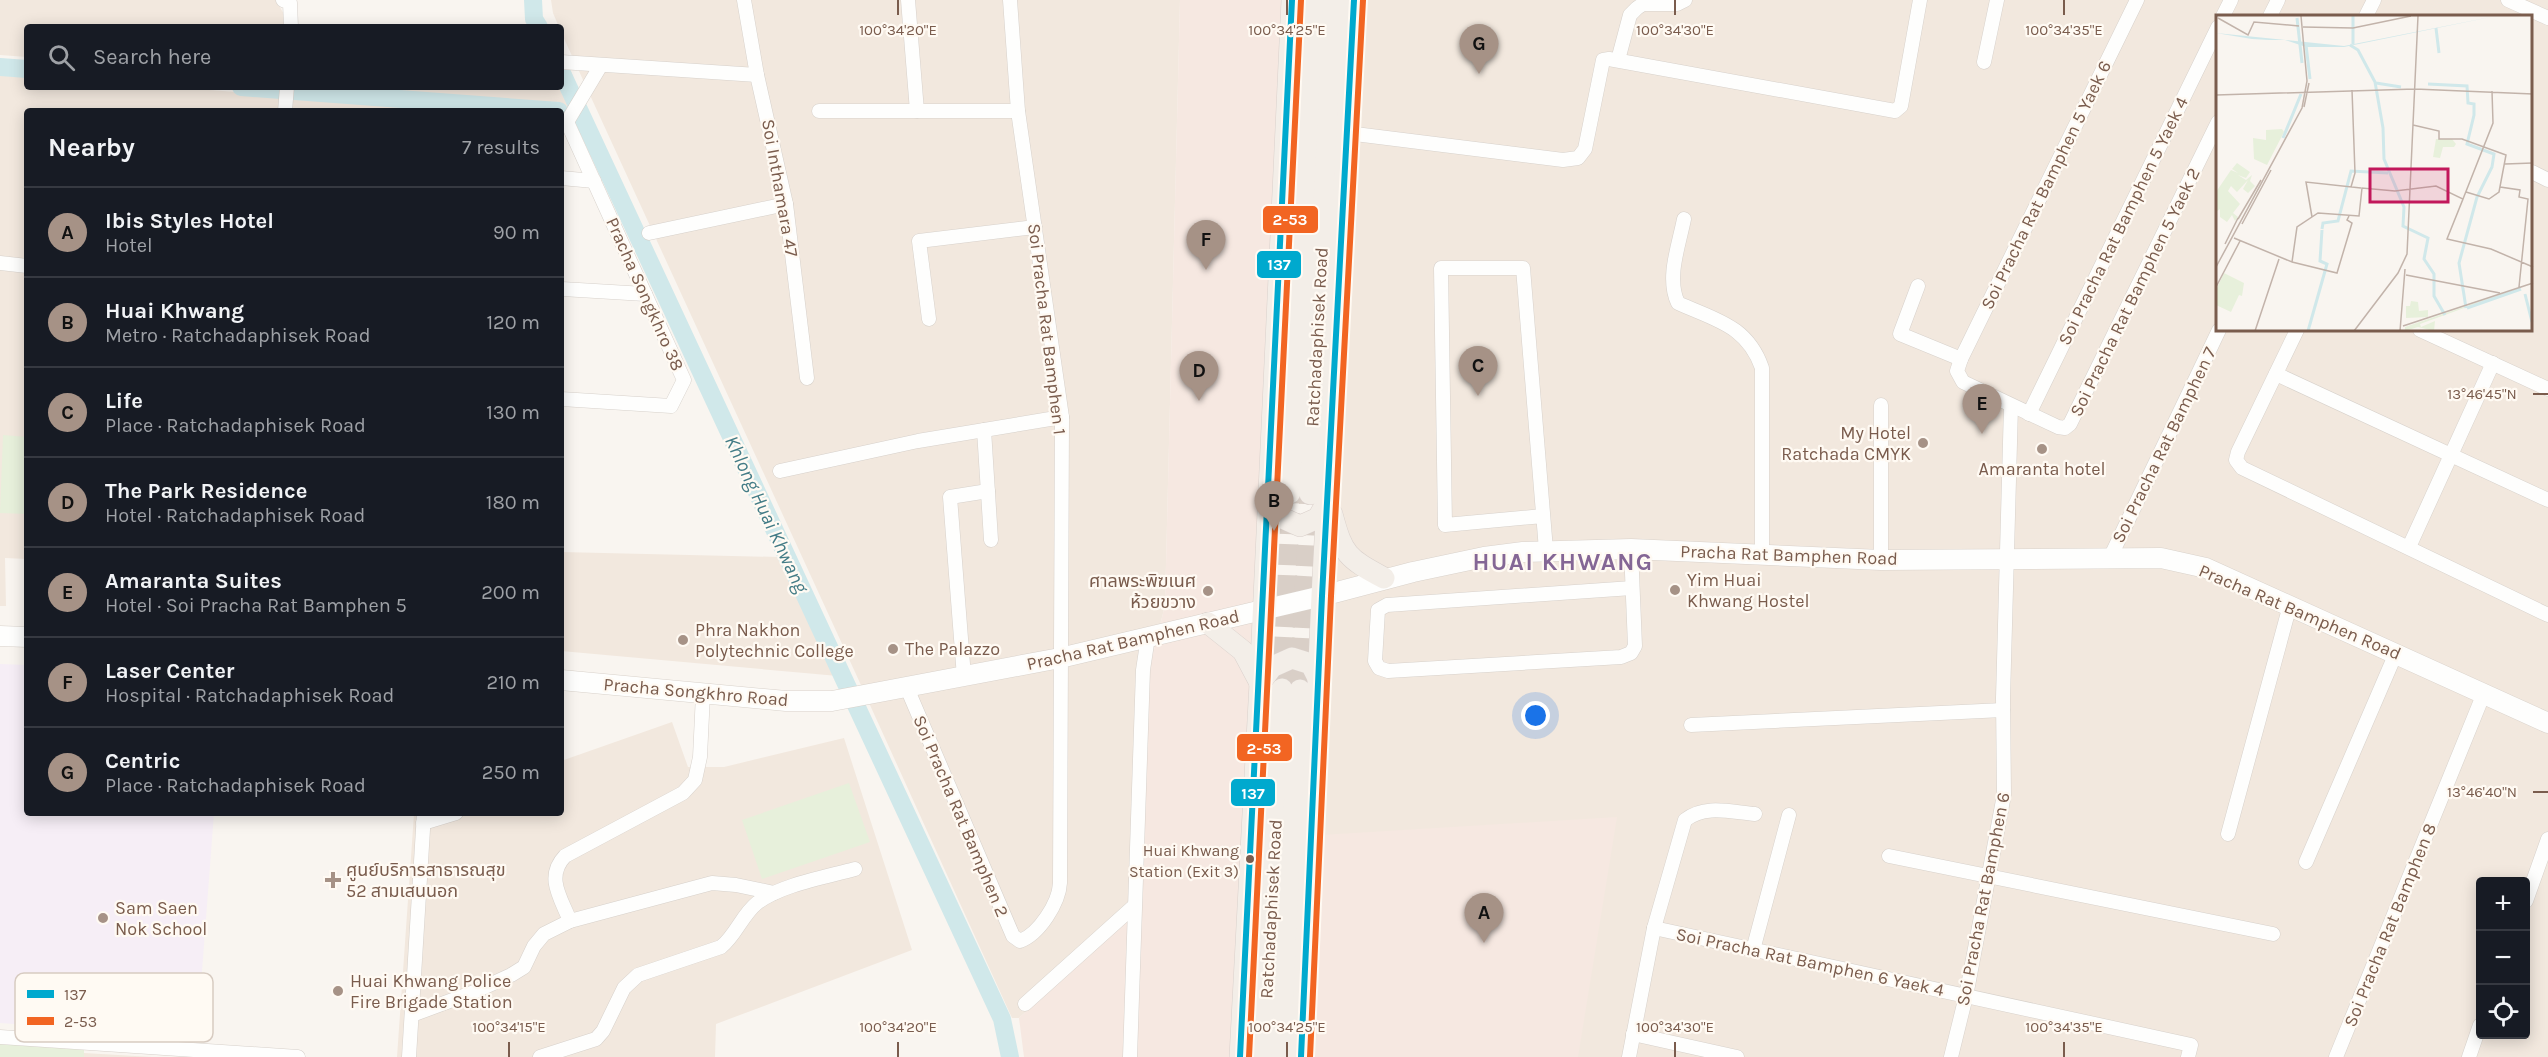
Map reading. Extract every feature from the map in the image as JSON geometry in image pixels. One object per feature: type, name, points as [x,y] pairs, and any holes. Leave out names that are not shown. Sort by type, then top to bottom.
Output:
[{"type":"main road","name":"Ratchadaphisek Road","points":[[1240,1057],[1264,609],[1292,0]]},
{"type":"main road","name":"Ratchadaphisek Road","points":[[1264,1057],[1300,686],[1322,596],[1309,496],[1314,0]]},
{"type":"main road","name":"Ratchadaphisek Road","points":[[1309,496],[1334,0]]},
{"type":"main road","name":"Ratchadaphisek Road","points":[[1309,496],[1347,133],[1354,0]]},
{"type":"main road","points":[[1268,497],[1278,516],[1300,526],[1318,518],[1309,496]]},
{"type":"main road","points":[[1309,496],[1346,554],[1384,579]]},
{"type":"main road","name":"Pracha Rat Bamphen Road","points":[[831,701],[1060,658],[1484,557],[1546,550],[1631,549],[1881,560],[2161,558],[2206,568],[2548,723]]},
{"type":"main road","points":[[1208,623],[1243,651],[1260,683],[1272,667],[1292,658],[1311,664],[1300,686]]},
{"type":"main road","points":[[0,636],[24,637]]},
{"type":"main road","name":"Pracha Songkhro Road","points":[[564,680],[786,701],[831,701]]},
{"type":"main road","name":"Ratchadaphisek Road","points":[[1282,1057],[1300,686]]},
{"type":"main road","name":"Ratchadaphisek Road","points":[[1300,686],[1301,1057]]},
{"type":"street","points":[[283,0],[290,3],[291,24]]},
{"type":"street","name":"Soi Inthamara 47","points":[[744,0],[757,75],[786,204],[807,378]]},
{"type":"street","points":[[908,0],[917,111]]},
{"type":"street","name":"Soi Pracha Rat Bamphen 1","points":[[1010,0],[1018,111],[1062,417],[1060,895],[1056,905],[1028,938],[1020,941]]},
{"type":"street","points":[[1618,60],[1630,15],[1637,8],[1643,4],[1677,4],[1684,0]]},
{"type":"street","points":[[1347,133],[1563,160],[1578,158],[1585,149],[1604,60],[1618,60],[1895,111],[1902,106],[1920,0]]},
{"type":"street","points":[[1984,62],[1997,0]]},
{"type":"street","name":"Soi Pracha Rat Bamphen 5 Yaek 6","points":[[1959,365],[2137,0]]},
{"type":"street","points":[[2224,15],[2231,0]]},
{"type":"street","points":[[2270,15],[2278,0]]},
{"type":"street","points":[[2366,15],[2374,0]]},
{"type":"street","points":[[2508,0],[2548,18]]},
{"type":"street","name":"Soi Pracha Rat Bamphen 5 Yaek 4","points":[[2029,414],[2216,31]]},
{"type":"street","points":[[564,62],[757,75]]},
{"type":"street","name":"Pracha Songkhro 38","points":[[564,399],[671,406],[684,380],[567,122],[601,66]]},
{"type":"street","points":[[286,108],[287,90]]},
{"type":"street","points":[[819,111],[1018,111]]},
{"type":"street","name":"Soi Pracha Rat Bamphen 5 Yaek 2","points":[[2029,414],[2065,428],[2070,424],[2216,126]]},
{"type":"street","points":[[2533,172],[2548,180]]},
{"type":"street","points":[[564,178],[594,181]]},
{"type":"street","points":[[648,233],[786,204]]},
{"type":"street","points":[[1684,219],[1673,274],[1673,293],[1678,303],[1710,315],[1736,330],[1757,354],[1762,368],[1762,554]]},
{"type":"street","points":[[929,319],[919,241],[1035,227]]},
{"type":"street","points":[[0,263],[24,266]]},
{"type":"street","points":[[1543,516],[1444,525],[1441,268],[1523,268],[1546,550]]},
{"type":"street","points":[[1918,286],[1900,334],[1959,365],[1963,382],[2029,414]]},
{"type":"street","points":[[564,289],[645,294]]},
{"type":"street","name":"Soi Pracha Rat Bamphen 7","points":[[2109,560],[2218,332]]},
{"type":"street","points":[[2296,332],[2238,452],[2236,460],[2242,468],[2548,615]]},
{"type":"street","points":[[2424,332],[2548,389]]},
{"type":"street","points":[[2409,547],[2493,363]]},
{"type":"street","points":[[2276,374],[2548,500]]},
{"type":"street","points":[[1881,405],[1881,560]]},
{"type":"street","name":"Soi Pracha Rat Bamphen 6","points":[[1951,1057],[1966,996],[2004,795],[2003,710],[2011,406]]},
{"type":"street","points":[[780,471],[918,441],[1062,417]]},
{"type":"street","points":[[984,430],[991,540]]},
{"type":"street","points":[[964,677],[950,497],[988,491]]},
{"type":"street","points":[[1631,549],[1635,646],[1631,654],[1621,657],[1388,671],[1379,668],[1376,661],[1378,610],[1388,605],[1632,588]]},
{"type":"street","points":[[2228,834],[2290,605]]},
{"type":"street","points":[[1130,1057],[1133,907],[1143,670],[1148,638]]},
{"type":"street","points":[[2306,862],[2396,653]]},
{"type":"street","name":"Soi Pracha Rat Bamphen 2","points":[[907,688],[1012,936],[1020,941]]},
{"type":"street","name":"Soi Pracha Rat Bamphen 8","points":[[2336,1057],[2484,693]]},
{"type":"street","points":[[570,921],[554,878],[556,866],[565,856],[684,793],[695,780],[700,757],[702,694]]},
{"type":"street","points":[[1691,725],[2003,710]]},
{"type":"street","points":[[1629,1057],[1654,928],[1685,820],[1693,814],[1708,810],[1755,814]]},
{"type":"street","points":[[1753,950],[1789,815]]},
{"type":"street","points":[[409,1057],[424,818]]},
{"type":"street","points":[[2530,890],[2548,839]]},
{"type":"street","points":[[1889,856],[2272,934]]},
{"type":"street","points":[[540,1057],[596,1039],[603,1030],[624,988],[638,975],[721,947],[729,940],[749,910],[774,893],[855,869]]},
{"type":"street","points":[[412,1015],[474,992],[511,975],[524,967],[534,946],[544,934],[570,921],[712,883],[736,885],[774,893]]},
{"type":"street","points":[[1025,1004],[1133,907]]},
{"type":"street","name":"Soi Pracha Rat Bamphen 6 Yaek 4","points":[[1654,928],[2191,1045],[2188,1057]]},
{"type":"street","points":[[1633,1034],[1737,1057]]},
{"type":"street","points":[[0,1037],[15,1039]]},
{"type":"street","points":[[2469,1057],[2476,1038]]},
{"type":"street","points":[[37,1042],[95,1050],[298,1057]]},
{"type":"shaded area","points":[[0,0],[276,0],[289,24],[24,24],[24,57],[0,55]]},
{"type":"shaded area","points":[[551,0],[1180,0],[1165,605],[1151,662],[1126,921],[1019,1018],[1012,1018],[564,39],[564,24],[558,24]]},
{"type":"shaded area","points":[[1180,0],[1284,0],[1232,1057],[1024,1057],[1019,1018],[1126,921],[1151,662],[1165,605]]},
{"type":"shaded area","points":[[1354,0],[2548,0],[2548,1057],[1301,1057]]},
{"type":"shaded area","points":[[564,67],[571,71],[585,110],[379,90],[564,90]]},
{"type":"shaded area","points":[[0,73],[24,75],[24,90],[210,90],[450,108],[24,108],[24,559],[5,558],[6,606],[0,606]]},
{"type":"shaded area","points":[[564,552],[779,557],[838,676],[564,651]]},
{"type":"shaded area","name":"Sam Saen Nok School","points":[[0,664],[24,665],[24,816],[214,816],[202,973],[15,973],[15,1024],[0,1023]]},
{"type":"shaded area","points":[[672,722],[688,767],[724,767],[844,738],[912,950],[716,1024],[715,1057],[397,1057],[414,816],[564,816],[564,760]]},
{"type":"shaded area","points":[[1617,817],[1578,1057],[1315,1057],[1321,835]]},
{"type":"shaded area","points":[[84,1053],[152,1057],[84,1057]]},
{"type":"green space","points":[[3,435],[24,437],[24,514],[0,513]]},
{"type":"green space","points":[[849,783],[870,842],[762,879],[742,820]]},
{"type":"green space","points":[[0,1042],[84,1047],[84,1057],[0,1057]]},
{"type":"waterway","name":"Khlong Huai Khwang","points":[[533,0],[534,19],[537,24]]},
{"type":"waterway","points":[[0,67],[24,69]]},
{"type":"waterway","name":"Khlong Huai Khwang","points":[[564,77],[1002,1019],[1010,1057]]},
{"type":"waterway","points":[[281,90],[519,108]]},
{"type":"tunnel","points":[[1282,689],[1290,493]]},
{"type":"tunnel","points":[[1300,690],[1310,494]]},
{"type":"transit line","name":"137","points":[[1240,1057],[1292,0]]},
{"type":"transit line","name":"2-53","points":[[1249,1057],[1301,0]]},
{"type":"transit line","name":"137","points":[[1301,1057],[1322,596],[1354,0]]},
{"type":"transit line","name":"2-53","points":[[1310,1057],[1331,596],[1363,0]]},
{"type":"place","name":"Centric","points":[[1479,74]]},
{"type":"place","name":"Laser Center","points":[[1206,270]]},
{"type":"place","name":"Life","points":[[1478,396]]},
{"type":"place","name":"The Park Residence","points":[[1199,401]]},
{"type":"place","name":"Amaranta Suites","points":[[1982,434]]},
{"type":"place","name":"My Hotel Ratchada CMYK","points":[[1923,443]]},
{"type":"place","name":"Amaranta hotel","points":[[2042,449]]},
{"type":"place","name":"Huai Khwang","points":[[1274,531]]},
{"type":"place","name":"Yim Huai Khwang Hostel","points":[[1675,590]]},
{"type":"place","name":"ศาลพระพิฆเนศ ห้วยขวาง","points":[[1208,591]]},
{"type":"place","name":"Phra Nakhon Polytechnic College","points":[[683,640]]},
{"type":"place","name":"The Palazzo","points":[[893,649]]},
{"type":"place","name":"Huai Khwang Station (Exit 3)","points":[[1250,859]]},
{"type":"place","name":"ศูนย์บริการสาธารณสุข 52 สามเสนนอก","points":[[333,880]]},
{"type":"place","name":"Sam Saen Nok School","points":[[103,918]]},
{"type":"place","name":"Ibis Styles Hotel","points":[[1484,943]]},
{"type":"place","name":"Huai Khwang Police Fire Brigade Station","points":[[338,991]]},
{"type":"district","name":"HUAI KHWANG","points":[[1563,562]]}]
